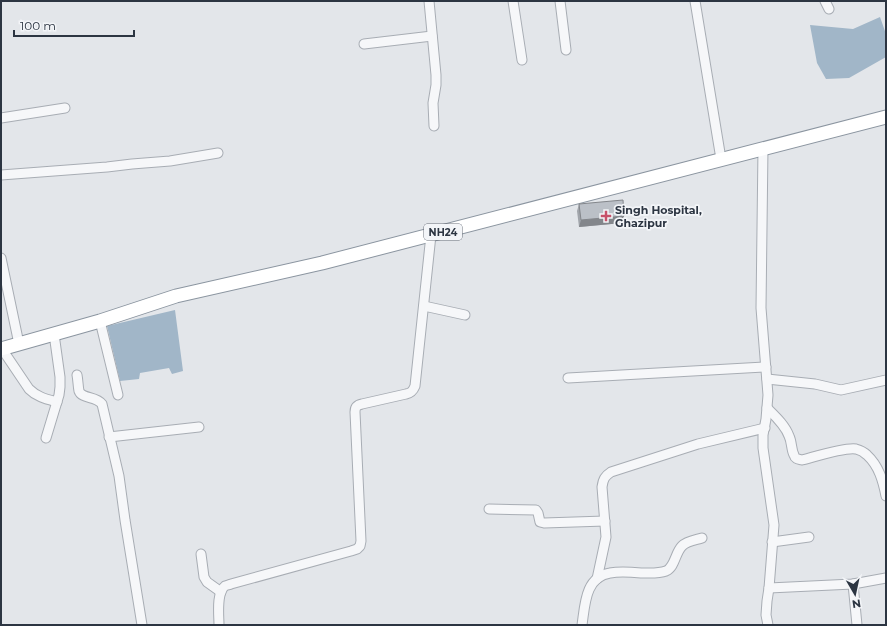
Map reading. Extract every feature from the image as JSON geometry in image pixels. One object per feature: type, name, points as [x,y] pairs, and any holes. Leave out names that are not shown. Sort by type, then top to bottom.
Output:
[{"type":"highway","name":"NH24","points":[[1,349],[100,321],[176,296],[322,263],[886,117]]},
{"type":"street","points":[[429,1],[436,85],[433,103],[434,126]]},
{"type":"street","points":[[514,1],[522,60]]},
{"type":"street","points":[[560,1],[566,50]]},
{"type":"street","points":[[695,1],[721,159]]},
{"type":"street","points":[[364,44],[432,36]]},
{"type":"street","points":[[1,118],[65,108]]},
{"type":"street","points":[[763,148],[761,308],[768,394],[765,428],[763,434],[763,448],[774,525],[766,615],[768,625]]},
{"type":"street","points":[[1,176],[170,161],[218,153]]},
{"type":"street","points":[[219,625],[219,599],[225,586],[351,552],[357,550],[360,546],[355,408],[358,405],[411,393],[415,386],[431,235]]},
{"type":"street","points":[[1,258],[19,344]]},
{"type":"street","points":[[424,306],[465,315]]},
{"type":"street","points":[[100,321],[118,395]]},
{"type":"street","points":[[46,438],[60,387],[54,334]]},
{"type":"street","points":[[1,349],[33,393],[39,397],[56,402]]},
{"type":"street","points":[[568,378],[766,367]]},
{"type":"street","points":[[77,375],[81,394],[83,396],[96,399],[102,404],[119,476],[142,625]]},
{"type":"street","points":[[767,379],[815,384],[841,390],[886,380]]},
{"type":"street","points":[[767,408],[790,436],[794,456],[798,459],[802,460],[843,450],[856,449],[872,460],[881,476],[886,496]]},
{"type":"street","points":[[109,437],[199,426]]},
{"type":"street","points":[[597,579],[606,536],[602,487],[603,480],[606,475],[611,472],[698,444],[765,428]]},
{"type":"street","points":[[489,509],[536,510],[540,522],[544,523],[605,521]]},
{"type":"street","points":[[772,542],[809,537]]},
{"type":"street","points":[[582,625],[586,597],[589,588],[594,581],[605,575],[614,573],[660,573],[667,571],[671,567],[679,550],[684,545],[702,538]]},
{"type":"street","points":[[201,554],[204,577],[207,582],[221,592]]},
{"type":"street","points":[[769,588],[853,584],[886,578]]},
{"type":"street","points":[[853,584],[857,625]]},
{"type":"water","points":[[880,17],[886,34],[886,57],[849,78],[826,79],[817,63],[810,25],[853,29]]},
{"type":"water","points":[[175,310],[183,371],[172,374],[169,368],[140,373],[139,379],[120,381],[107,326]]},
{"type":"building","points":[[623,200],[624,216],[581,220],[579,204]]},
{"type":"place","name":"Singh Hospital, Ghazipur","points":[[606,216]]}]
